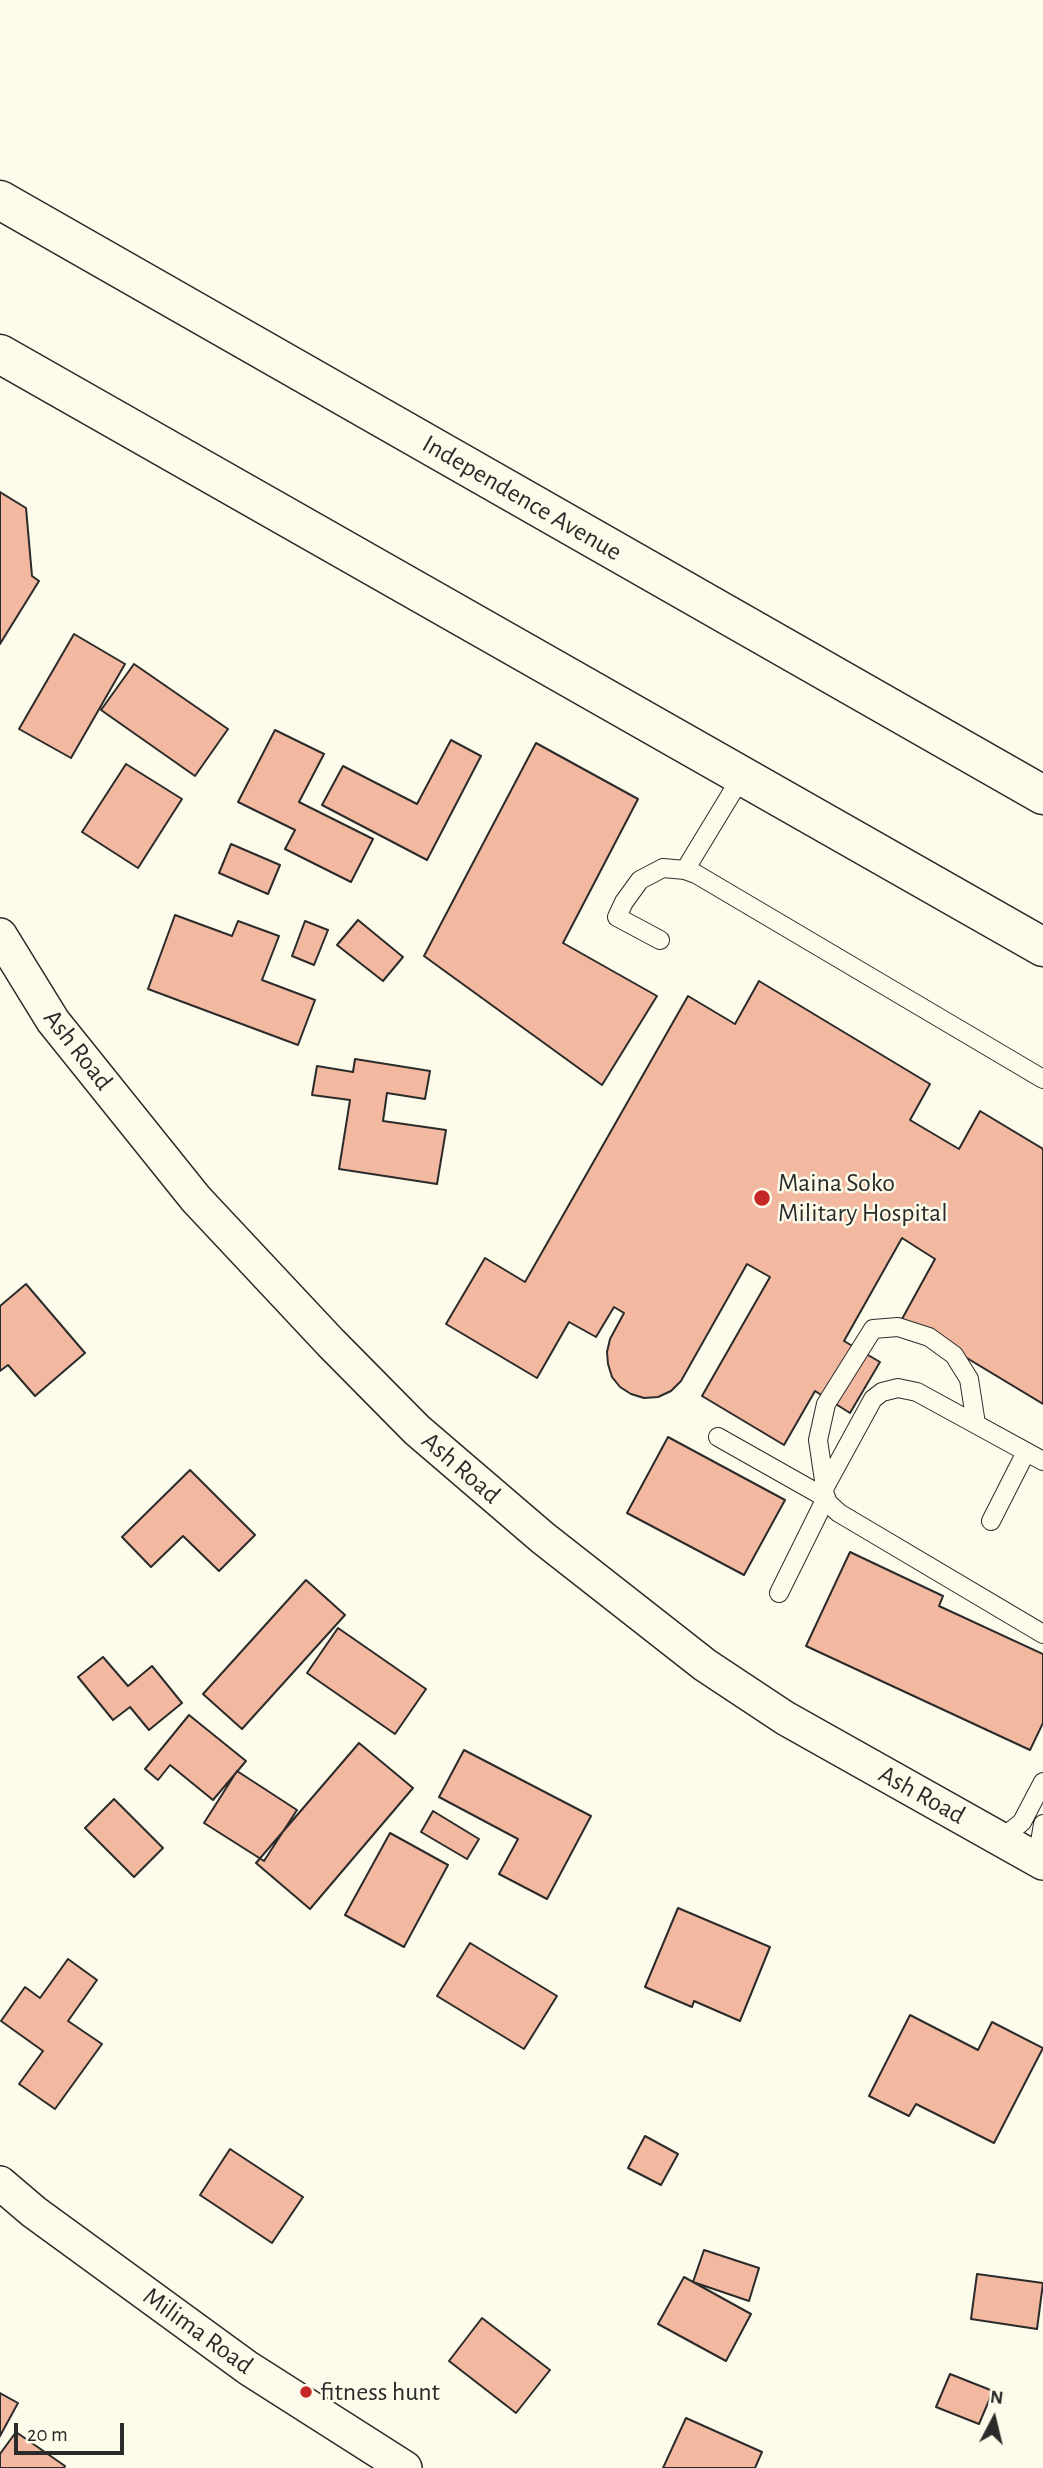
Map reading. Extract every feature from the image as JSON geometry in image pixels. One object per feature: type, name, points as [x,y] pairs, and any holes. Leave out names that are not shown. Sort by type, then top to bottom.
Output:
[{"type":"main road","name":"Independence Avenue","points":[[0,200],[1043,795]]},
{"type":"main road","points":[[0,354],[1043,947]]},
{"type":"street","name":"Ash Road","points":[[0,936],[52,1021],[196,1199],[416,1430],[543,1538],[705,1665],[785,1718],[1040,1861]]},
{"type":"street","name":"Milima Road","points":[[0,2183],[34,2212],[248,2368],[405,2468]]},
{"type":"lane","points":[[685,870],[742,776]]},
{"type":"lane","points":[[660,940],[617,917],[640,880],[663,868],[685,870],[1043,1079]]},
{"type":"lane","points":[[976,1424],[969,1379],[954,1355],[929,1338],[898,1327],[873,1329],[826,1404],[818,1440],[825,1492],[831,1507],[839,1513],[1043,1634]]},
{"type":"lane","points":[[779,1592],[825,1492],[873,1399],[882,1392],[898,1388],[917,1392],[1043,1461]]},
{"type":"lane","points":[[718,1437],[825,1492]]},
{"type":"lane","points":[[991,1521],[1026,1452]]},
{"type":"lane","points":[[1001,1839],[1022,1822],[1043,1782]]},
{"type":"lane","points":[[1040,1861],[1043,1824]]},
{"type":"building","points":[[0,492],[26,508],[32,576],[39,581],[0,644]]},
{"type":"building","points":[[74,634],[125,664],[71,758],[19,729]]},
{"type":"building","points":[[134,664],[228,729],[195,776],[101,710]]},
{"type":"building","points":[[275,730],[324,754],[299,802],[373,839],[351,882],[285,849],[295,830],[238,802]]},
{"type":"building","points":[[451,740],[481,756],[427,860],[322,805],[343,766],[417,804]]},
{"type":"building","points":[[536,743],[638,799],[563,943],[657,996],[602,1085],[424,956]]},
{"type":"building","points":[[126,764],[182,799],[138,868],[82,832]]},
{"type":"building","points":[[231,844],[280,865],[268,894],[219,873]]},
{"type":"building","points":[[175,915],[232,936],[238,921],[279,936],[262,980],[315,1000],[298,1045],[148,989]]},
{"type":"building","points":[[358,920],[403,957],[383,981],[337,945]]},
{"type":"building","points":[[305,921],[328,930],[314,965],[292,956]]},
{"type":"building","points":[[759,981],[930,1084],[910,1120],[959,1149],[980,1111],[1043,1149],[1043,1404],[902,1319],[935,1259],[902,1238],[844,1341],[880,1362],[850,1413],[815,1391],[784,1445],[702,1396],[770,1277],[747,1264],[681,1381],[671,1391],[658,1397],[644,1398],[631,1394],[620,1387],[612,1377],[607,1352],[610,1339],[624,1313],[614,1307],[596,1337],[569,1322],[537,1378],[446,1324],[485,1258],[525,1282],[688,996],[735,1024]]},
{"type":"building","points":[[355,1059],[430,1071],[425,1099],[387,1093],[383,1121],[446,1130],[437,1184],[339,1169],[350,1100],[312,1095],[317,1066],[353,1072]]},
{"type":"building","points":[[26,1284],[85,1353],[35,1396],[8,1365],[0,1371],[0,1306]]},
{"type":"building","points":[[668,1437],[785,1500],[744,1575],[627,1513]]},
{"type":"building","points":[[190,1470],[255,1535],[219,1571],[183,1536],[151,1567],[122,1537]]},
{"type":"building","points":[[850,1552],[943,1596],[939,1606],[1043,1654],[1043,1723],[1030,1750],[806,1646]]},
{"type":"building","points":[[306,1580],[345,1615],[242,1729],[203,1694]]},
{"type":"building","points":[[338,1628],[426,1689],[395,1734],[307,1673]]},
{"type":"building","points":[[103,1657],[128,1686],[152,1666],[182,1703],[149,1730],[130,1707],[113,1720],[78,1677]]},
{"type":"building","points":[[189,1715],[246,1761],[213,1800],[170,1765],[158,1780],[145,1769]]},
{"type":"building","points":[[359,1743],[413,1788],[310,1909],[256,1863]]},
{"type":"building","points":[[464,1750],[591,1816],[547,1899],[499,1874],[518,1839],[439,1797]]},
{"type":"building","points":[[237,1771],[297,1810],[264,1861],[204,1823]]},
{"type":"building","points":[[114,1799],[163,1848],[134,1877],[85,1828]]},
{"type":"building","points":[[433,1811],[479,1839],[467,1859],[421,1832]]},
{"type":"building","points":[[390,1833],[448,1865],[404,1947],[345,1915]]},
{"type":"building","points":[[678,1908],[770,1947],[740,2021],[694,2001],[692,2007],[645,1987]]},
{"type":"building","points":[[470,1943],[557,1996],[524,2049],[437,1996]]},
{"type":"building","points":[[68,1959],[97,1980],[68,2021],[102,2044],[55,2109],[19,2084],[43,2051],[1,2021],[25,1987],[40,1998]]},
{"type":"building","points":[[910,2015],[978,2050],[992,2022],[1043,2048],[994,2143],[916,2104],[909,2116],[869,2096]]},
{"type":"building","points":[[645,2136],[678,2154],[661,2185],[628,2168]]},
{"type":"building","points":[[230,2149],[303,2197],[272,2243],[200,2195]]},
{"type":"building","points":[[704,2250],[759,2268],[749,2301],[693,2282]]},
{"type":"building","points":[[977,2274],[1043,2283],[1037,2329],[971,2319]]},
{"type":"building","points":[[684,2277],[751,2314],[726,2361],[658,2324]]},
{"type":"building","points":[[482,2318],[550,2370],[516,2413],[449,2361]]},
{"type":"building","points":[[950,2374],[993,2391],[979,2424],[936,2407]]},
{"type":"building","points":[[0,2393],[18,2403],[0,2436]]},
{"type":"building","points":[[686,2418],[762,2452],[755,2468],[663,2468]]},
{"type":"building","points":[[16,2432],[65,2466],[64,2468],[0,2468],[0,2454]]},
{"type":"place","name":"Maina Soko Military Hospital","points":[[762,1198]]},
{"type":"place","name":"fitness hunt","points":[[306,2392]]}]
